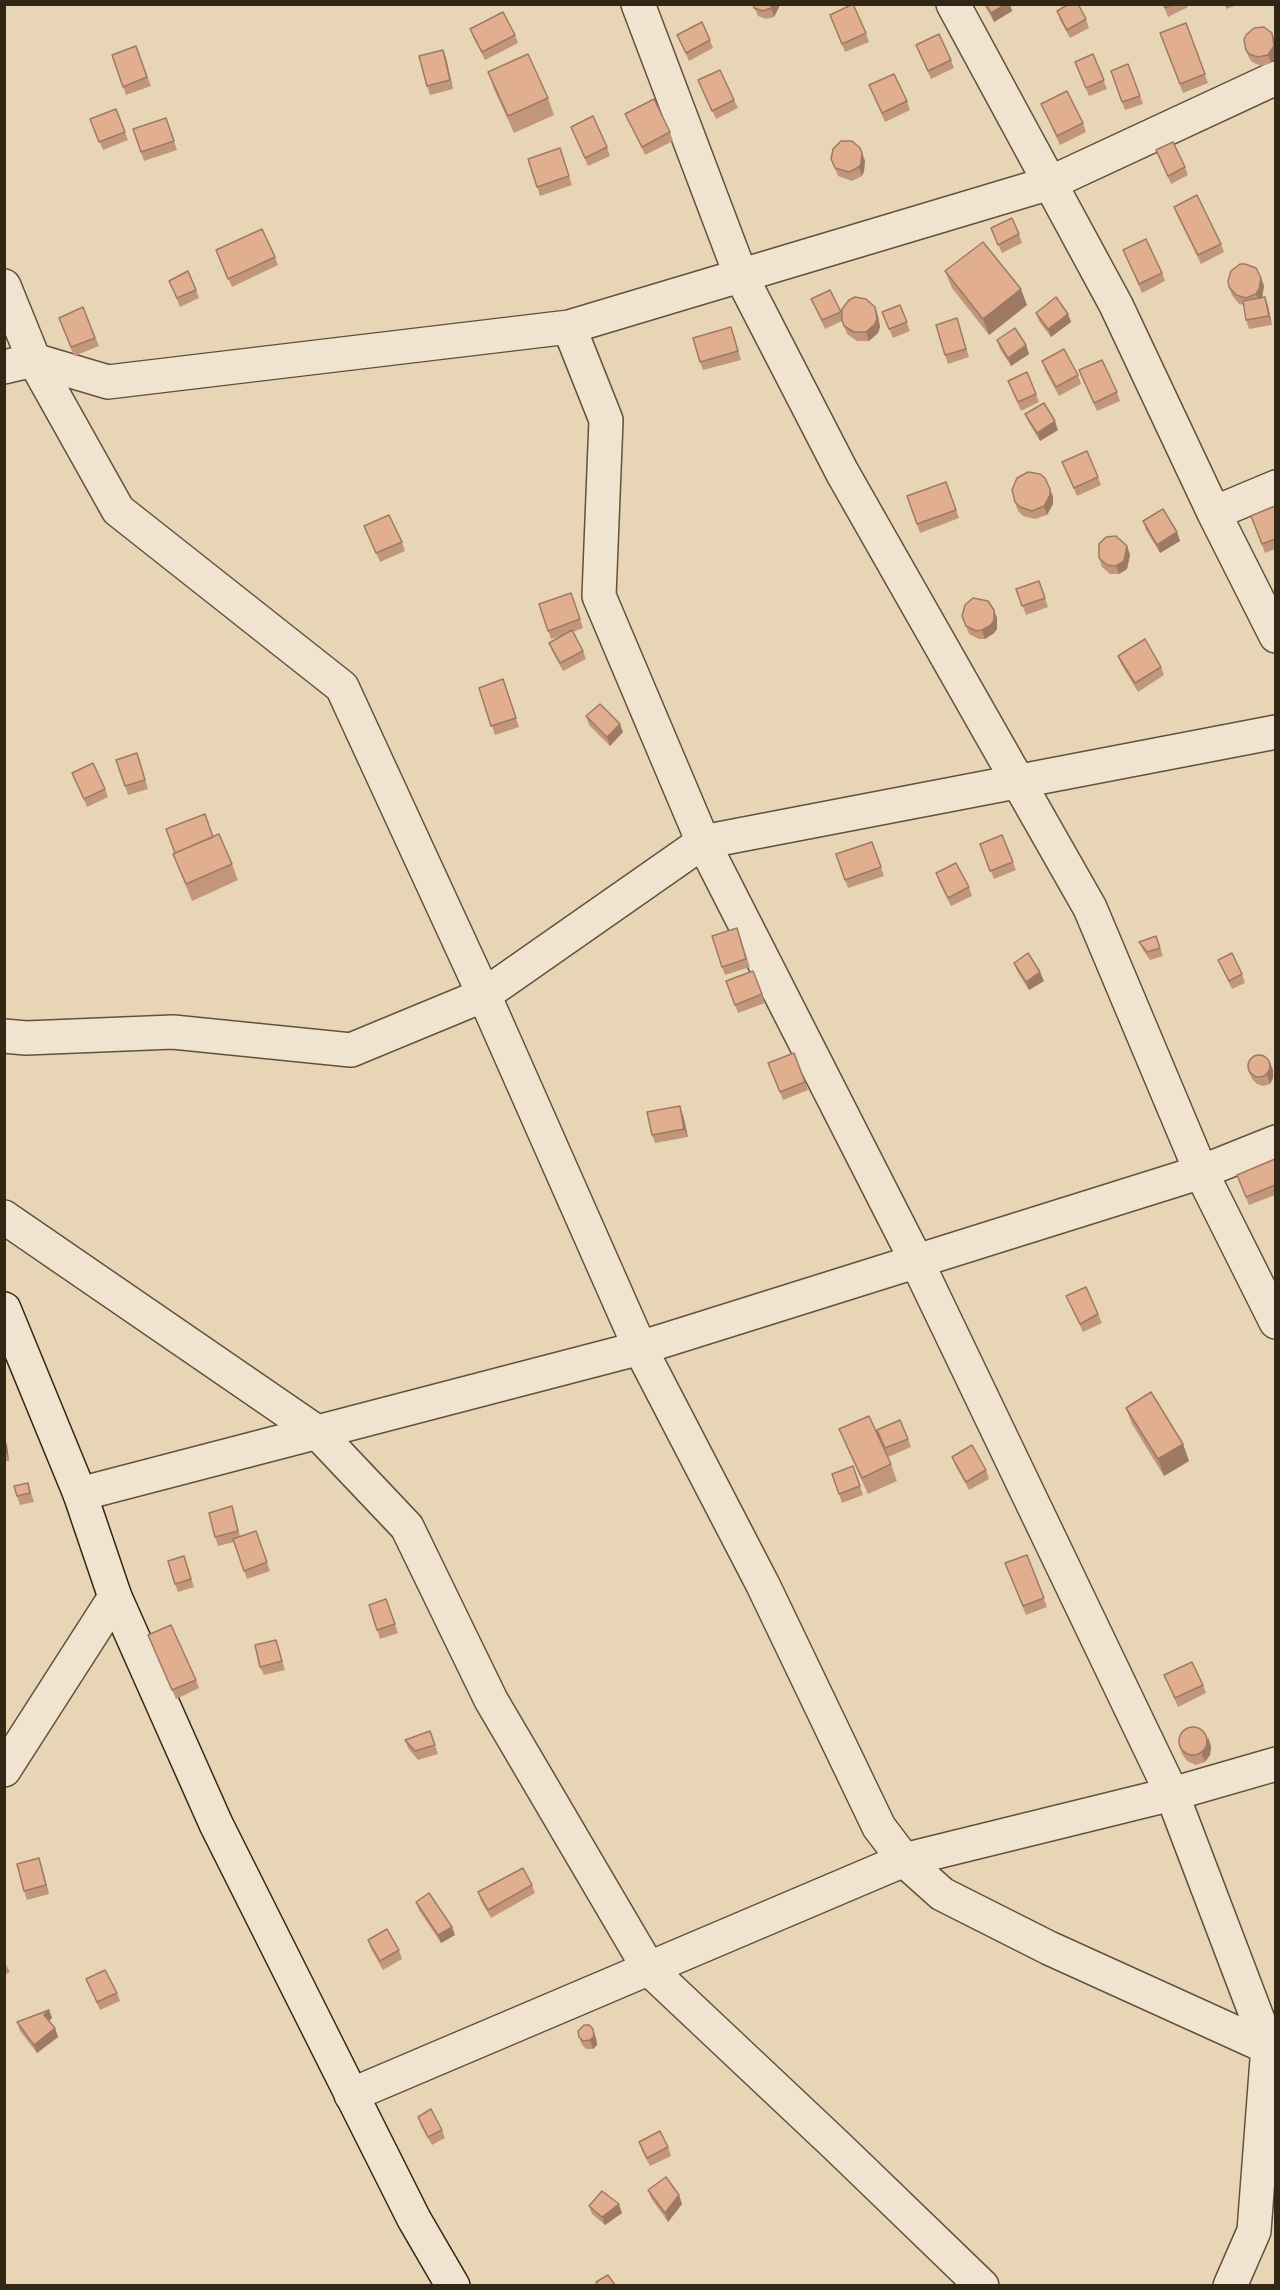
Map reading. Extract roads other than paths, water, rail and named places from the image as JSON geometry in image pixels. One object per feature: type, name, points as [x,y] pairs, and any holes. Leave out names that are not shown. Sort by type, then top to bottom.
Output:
[{"type":"street","points":[[638,4],[741,276],[842,472],[1090,908],[1201,1172],[1275,1322]]},
{"type":"street","points":[[953,4],[1116,305],[1275,636]]},
{"type":"street","points":[[19,364],[108,382],[569,327],[1050,183],[1275,78]]},
{"type":"street","points":[[4,286],[19,364],[118,510],[342,687],[484,995],[640,1347],[763,1586],[879,1827],[904,1860],[942,1893],[1049,1948],[1272,2049]]},
{"type":"street","points":[[569,327],[606,420],[598,596],[703,842],[916,1260],[1172,1794],[1272,2049],[1254,2231],[1230,2286]]},
{"type":"street","points":[[1214,513],[1275,487]]},
{"type":"street","points":[[4,1036],[26,1038],[173,1032],[351,1050],[484,995],[703,842],[1275,732]]},
{"type":"street","points":[[80,1494],[640,1347],[1201,1172],[1275,1142]]},
{"type":"street","points":[[4,1217],[317,1432],[407,1527],[491,1700],[649,1969],[982,2286]]},
{"type":"street","points":[[4,1309],[80,1494],[115,1597],[216,1824],[414,2219],[453,2286]]},
{"type":"street","points":[[4,1770],[115,1597]]},
{"type":"street","points":[[351,2095],[904,1860],[1172,1794],[1275,1764]]}]
